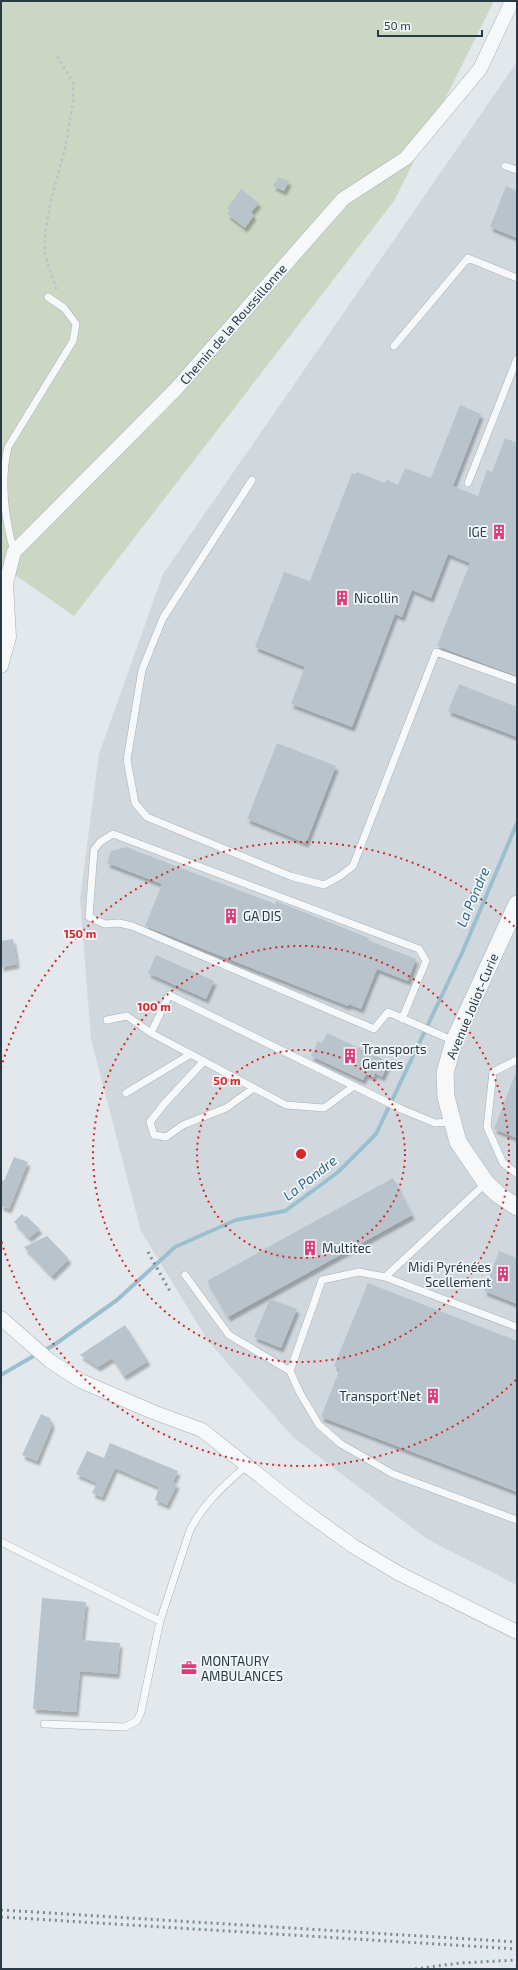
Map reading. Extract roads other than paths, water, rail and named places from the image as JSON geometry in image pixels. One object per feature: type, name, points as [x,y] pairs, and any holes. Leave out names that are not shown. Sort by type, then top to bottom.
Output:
[{"type":"street","name":"Chemin de la Roussillonne","points":[[14,552],[174,391],[343,199],[406,158],[480,69],[512,1]]},
{"type":"street","points":[[1,666],[9,637],[6,583],[14,552]]},
{"type":"street","name":"Avenue Joliot-Curie","points":[[517,904],[447,1038],[445,1073],[446,1097],[451,1122],[458,1142],[486,1183],[499,1195],[517,1206]]},
{"type":"street","points":[[1,1318],[50,1361],[81,1381],[101,1391],[202,1430],[299,1507],[353,1546],[398,1573],[517,1632]]},
{"type":"lane","points":[[505,166],[517,170]]},
{"type":"lane","points":[[394,346],[468,258],[517,278]]},
{"type":"lane","points":[[14,552],[7,528],[1,485],[2,460],[8,446],[73,342],[76,324],[64,308],[48,297]]},
{"type":"lane","points":[[468,483],[517,359]]},
{"type":"lane","points":[[252,480],[163,618],[142,670],[127,760],[135,803],[147,817],[290,876],[324,885],[340,876],[353,866],[436,652],[517,680]]},
{"type":"lane","points":[[402,1019],[426,961],[419,949],[114,834],[100,842],[94,850],[89,917],[105,924],[119,923],[132,926],[374,1029],[388,1012],[402,1019],[447,1038]]},
{"type":"lane","points":[[151,1033],[169,995],[374,1097],[435,1123],[451,1122]]},
{"type":"lane","points":[[107,1020],[127,1016],[151,1033],[286,1105],[324,1108],[354,1086]]},
{"type":"lane","points":[[126,1093],[191,1054]]},
{"type":"lane","points":[[517,1060],[493,1072],[487,1127],[503,1163],[517,1174]]},
{"type":"lane","points":[[204,1062],[164,1104],[150,1122],[154,1135],[166,1137],[183,1125],[226,1108],[254,1088]]},
{"type":"lane","points":[[385,1277],[486,1183]]},
{"type":"lane","points":[[290,1371],[322,1280],[359,1272],[385,1277],[517,1327]]},
{"type":"lane","points":[[185,1276],[229,1335],[290,1371],[300,1393],[319,1425],[341,1444],[393,1474],[517,1520]]},
{"type":"lane","points":[[44,1724],[125,1727],[137,1721],[141,1712],[160,1621],[190,1530],[197,1516],[207,1502],[248,1465]]},
{"type":"lane","points":[[1,1542],[160,1621]]},
{"type":"waterway","name":"La Pondre","points":[[43,1351],[54,1345],[117,1300],[175,1247],[236,1220],[285,1211],[337,1173],[376,1134],[462,953],[517,823]]},
{"type":"waterway","name":"La Pondre","points":[[1,1375],[37,1354]]},
{"type":"railway","points":[[148,1252],[171,1293]]},
{"type":"railway","points":[[1,1910],[517,1942]]},
{"type":"railway","points":[[1,1917],[517,1949]]},
{"type":"railway","points":[[415,1969],[460,1963],[517,1960]]},
{"type":"place","name":"IGE","points":[[499,532]]},
{"type":"place","name":"Nicollin","points":[[342,598]]},
{"type":"place","name":"GA DIS","points":[[231,916]]},
{"type":"place","name":"Transports Gentes","points":[[350,1056]]},
{"type":"place","name":"Multitec","points":[[310,1248]]},
{"type":"place","name":"Midi Pyrénées Scellement","points":[[503,1274]]},
{"type":"place","name":"Transport'Net","points":[[433,1396]]},
{"type":"place","name":"MONTAURY AMBULANCES","points":[[189,1668]]}]
